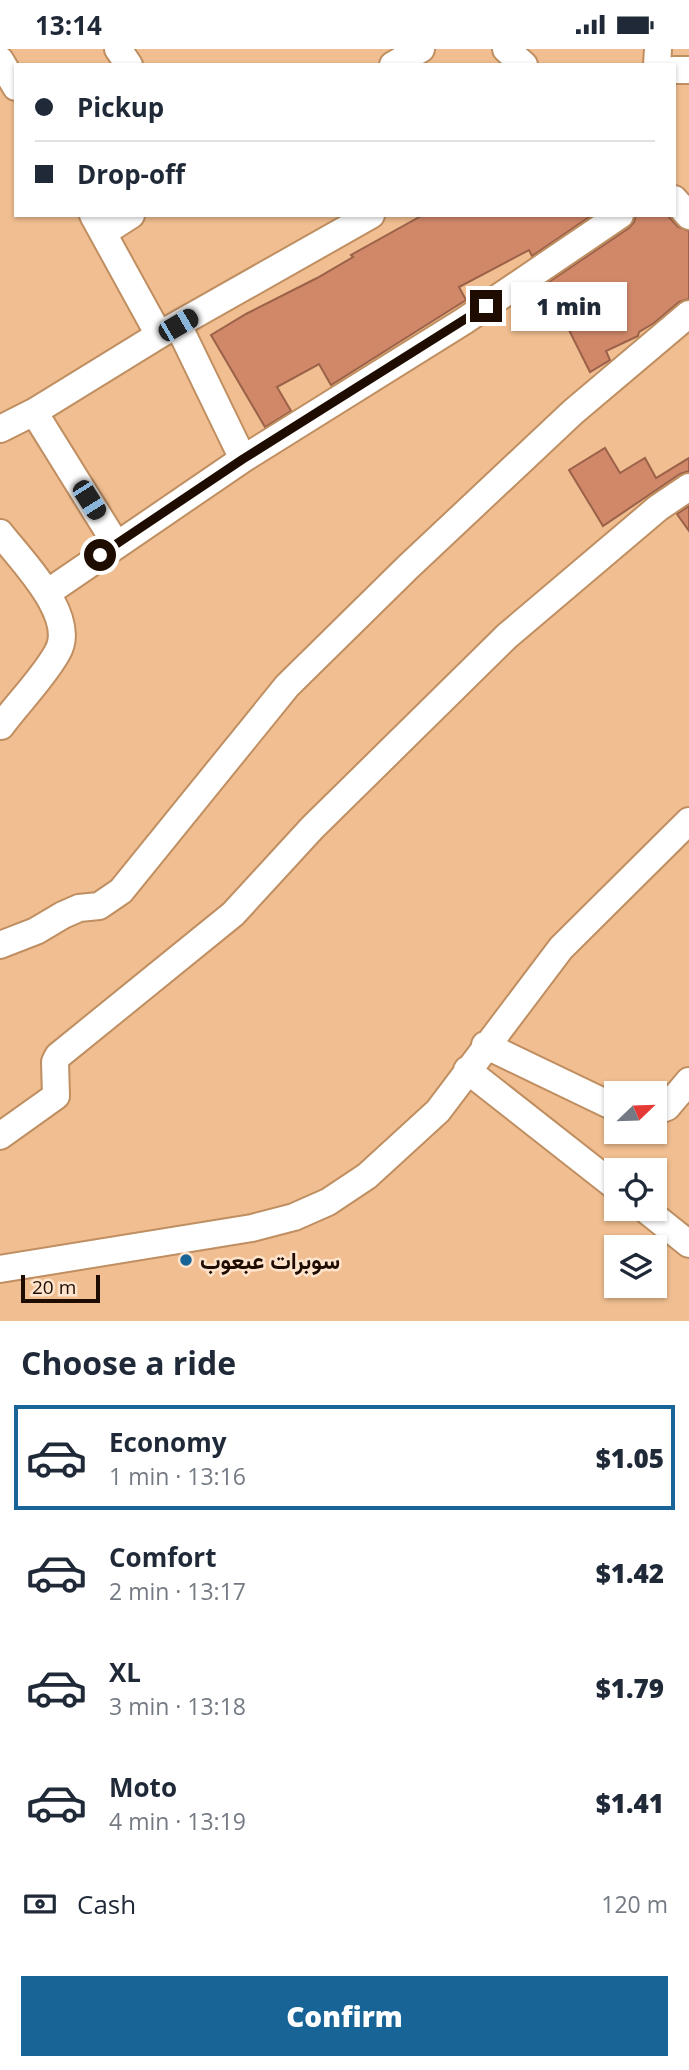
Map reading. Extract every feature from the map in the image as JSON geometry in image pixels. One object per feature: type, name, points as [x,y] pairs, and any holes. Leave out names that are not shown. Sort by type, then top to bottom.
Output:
[{"type":"street","points":[[396,63],[421,49]]},
{"type":"street","points":[[506,49],[522,63]]},
{"type":"street","points":[[0,60],[14,84]]},
{"type":"street","points":[[676,200],[689,216]]},
{"type":"street","points":[[124,217],[98,224],[169,330],[243,459]]},
{"type":"street","points":[[0,429],[34,412],[169,330],[367,217]]},
{"type":"street","points":[[47,593],[243,459],[464,321],[617,217]]},
{"type":"street","points":[[0,945],[36,931],[79,908],[99,906],[121,891],[287,686],[408,567],[573,412],[689,314]]},
{"type":"street","points":[[34,412],[116,544]]},
{"type":"street","points":[[0,1136],[56,1096],[55,1062],[58,1056],[233,914],[330,809],[507,636],[658,508],[689,487]]},
{"type":"street","points":[[0,533],[47,593],[63,630],[58,653],[1,726]]},
{"type":"street","points":[[0,1269],[217,1235],[294,1217],[328,1202],[367,1176],[438,1111],[485,1045],[561,948],[689,821]]},
{"type":"street","points":[[485,1045],[604,1102]]},
{"type":"street","points":[[467,1070],[604,1178]]},
{"type":"street","points":[[667,1107],[689,1081]]},
{"type":"street","points":[[660,1221],[689,1244]]},
{"type":"building","points":[[419,217],[589,217],[532,256],[529,250],[459,287],[466,300],[331,385],[319,364],[277,387],[291,411],[265,427],[211,335],[317,278],[353,257],[351,255]]},
{"type":"building","points":[[635,217],[669,217],[678,227],[689,231],[689,299],[679,302],[639,332],[638,336],[606,351],[610,360],[590,372],[546,284],[634,222]]},
{"type":"building","points":[[605,448],[620,473],[645,458],[656,478],[689,458],[689,471],[680,474],[603,526],[569,470]]},
{"type":"building","points":[[689,506],[689,531],[677,514]]},
{"type":"place","name":"سوبرات عبعوب","points":[[186,1260]]},
{"type":"route","points":[[100,555],[243,459],[486,306]]}]
